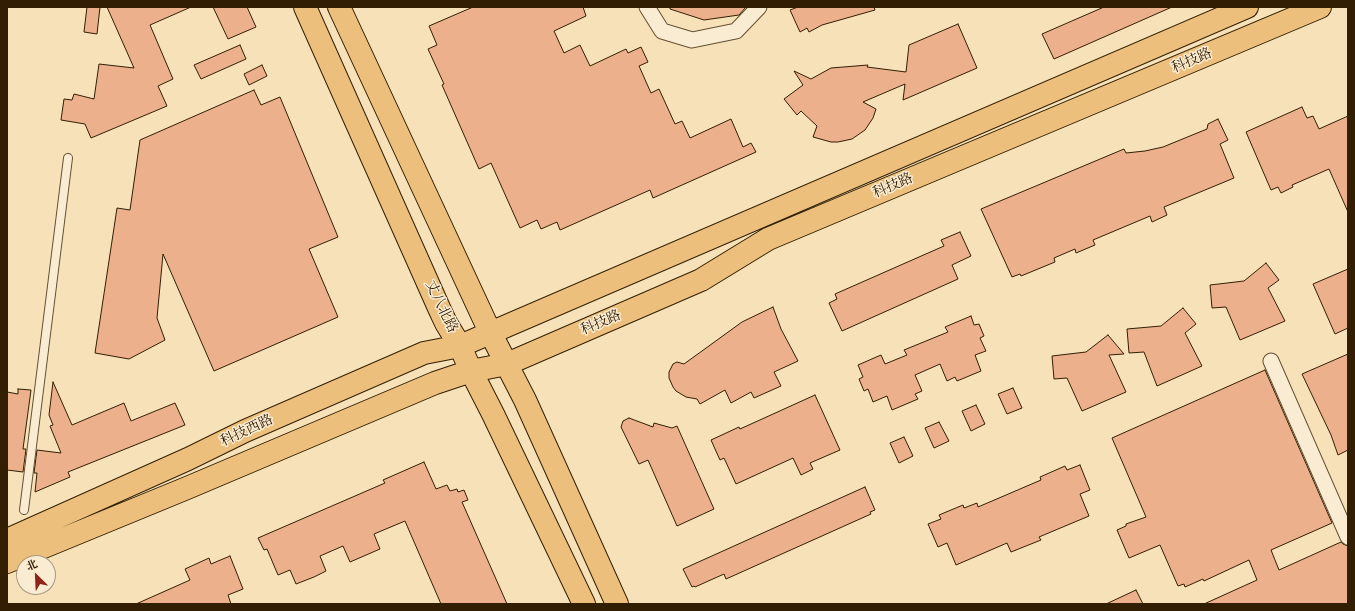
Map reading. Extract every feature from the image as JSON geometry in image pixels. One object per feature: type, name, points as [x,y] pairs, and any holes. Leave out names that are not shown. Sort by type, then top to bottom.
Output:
[{"type":"main road","name":"丈八北路","points":[[305,7],[446,323],[460,346],[584,604]]},
{"type":"main road","points":[[339,7],[490,332],[525,400],[617,604]]},
{"type":"main road","name":"科技路","points":[[490,332],[1247,7]]},
{"type":"main road","name":"科技路","points":[[471,371],[507,364],[701,280],[768,239],[1320,7]]},
{"type":"main road","name":"科技西路","points":[[7,540],[188,459],[245,431],[424,353],[460,346],[490,332]]},
{"type":"main road","name":"科技西路","points":[[7,562],[435,383],[471,371]]},
{"type":"street","points":[[647,7],[662,31],[692,40],[736,31],[759,7]]},
{"type":"street","points":[[1271,361],[1348,537]]},
{"type":"lane","points":[[24,510],[68,158]]},
{"type":"building","points":[[87,7],[100,7],[97,34],[84,32]]},
{"type":"building","points":[[107,7],[191,7],[150,25],[173,79],[158,86],[167,106],[91,138],[85,124],[61,120],[64,99],[72,100],[74,94],[94,99],[99,64],[134,68]]},
{"type":"building","points":[[213,7],[247,7],[256,27],[228,39]]},
{"type":"building","points":[[473,7],[583,7],[586,16],[554,31],[564,53],[580,45],[590,66],[626,49],[628,53],[641,47],[648,62],[639,66],[651,93],[659,89],[675,124],[682,121],[690,138],[731,119],[743,147],[751,143],[756,152],[653,198],[650,190],[560,230],[557,222],[541,229],[537,220],[520,228],[491,163],[479,169],[428,49],[437,45],[429,26]]},
{"type":"building","points":[[670,7],[746,7],[739,15],[704,20],[670,9]]},
{"type":"building","points":[[798,7],[874,7],[875,10],[822,25],[809,32],[807,28],[800,32],[790,10]]},
{"type":"building","points":[[1104,7],[1172,7],[1054,59],[1042,34]]},
{"type":"building","points":[[958,24],[977,68],[903,100],[905,84],[863,102],[876,109],[873,118],[865,130],[852,139],[831,142],[813,137],[817,126],[801,111],[797,115],[784,99],[803,85],[794,71],[811,79],[831,68],[868,65],[867,67],[906,72],[909,45]]},
{"type":"building","points":[[240,45],[246,59],[201,79],[194,65]]},
{"type":"building","points":[[262,65],[267,76],[249,85],[244,74]]},
{"type":"building","points":[[254,90],[261,105],[280,97],[338,237],[309,249],[338,317],[214,371],[163,254],[157,318],[165,340],[129,359],[95,353],[117,208],[130,210],[140,140]]},
{"type":"building","points":[[1302,107],[1307,118],[1313,116],[1319,129],[1348,116],[1348,212],[1329,169],[1292,185],[1293,187],[1281,193],[1278,187],[1271,190],[1246,132]]},
{"type":"building","points":[[1218,119],[1228,140],[1220,144],[1234,178],[1164,207],[1167,215],[1152,222],[1150,216],[1093,240],[1095,245],[1076,253],[1075,249],[1054,258],[1055,262],[1021,276],[1020,274],[1012,277],[981,209],[1124,149],[1126,153],[1163,147],[1207,129],[1208,124]]},
{"type":"building","points":[[960,232],[971,256],[952,265],[958,279],[842,331],[829,303],[837,299],[835,294],[944,246],[941,240]]},
{"type":"building","points":[[1266,263],[1279,280],[1268,288],[1285,321],[1240,340],[1226,307],[1212,308],[1210,285],[1244,281]]},
{"type":"building","points":[[1348,269],[1348,328],[1335,334],[1313,284]]},
{"type":"building","points":[[773,307],[781,329],[798,361],[774,372],[781,386],[754,398],[751,392],[731,403],[725,390],[700,404],[697,399],[686,397],[676,391],[669,378],[669,372],[673,364],[677,362],[684,364],[742,322]]},
{"type":"building","points":[[1183,308],[1196,324],[1185,333],[1202,366],[1157,386],[1144,352],[1129,353],[1127,329],[1161,326]]},
{"type":"building","points":[[971,316],[974,325],[979,324],[984,336],[980,338],[986,351],[975,355],[981,371],[957,381],[955,377],[947,381],[940,364],[915,375],[922,391],[915,394],[918,399],[892,410],[887,396],[873,402],[868,389],[864,391],[859,379],[863,377],[858,365],[881,355],[885,364],[907,355],[904,350],[948,332],[945,327]]},
{"type":"building","points":[[1108,335],[1124,354],[1109,355],[1126,392],[1082,411],[1067,378],[1054,379],[1052,356],[1086,352]]},
{"type":"building","points":[[1348,354],[1348,450],[1338,455],[1331,435],[1302,374]]},
{"type":"building","points":[[1265,370],[1332,523],[1271,550],[1279,570],[1341,542],[1348,546],[1348,604],[1204,604],[1257,580],[1249,560],[1204,581],[1203,579],[1185,587],[1184,584],[1178,586],[1160,545],[1129,558],[1117,530],[1126,526],[1126,524],[1146,517],[1112,438]]},
{"type":"building","points":[[53,382],[72,425],[124,403],[131,421],[175,403],[185,425],[68,472],[70,477],[35,492],[37,473],[34,473],[37,450],[61,453],[50,426],[53,425],[49,415]]},
{"type":"building","points":[[1013,388],[1022,408],[1007,414],[998,394]]},
{"type":"building","points":[[18,389],[31,390],[23,449],[26,449],[23,472],[7,470],[7,392],[18,394]]},
{"type":"building","points":[[815,395],[840,450],[810,463],[813,469],[801,475],[793,458],[736,484],[724,458],[720,460],[711,440],[739,427],[740,429]]},
{"type":"building","points":[[976,405],[985,424],[971,431],[962,411]]},
{"type":"building","points":[[629,418],[653,427],[654,423],[672,428],[677,426],[714,509],[677,526],[648,460],[639,464],[621,427],[623,421]]},
{"type":"building","points":[[939,422],[949,441],[934,448],[925,428]]},
{"type":"building","points":[[904,437],[913,456],[899,463],[890,443]]},
{"type":"building","points":[[424,462],[436,489],[447,485],[450,491],[457,489],[458,492],[464,490],[468,500],[462,502],[507,604],[441,604],[405,521],[374,534],[380,549],[350,562],[343,546],[320,556],[326,571],[314,577],[296,584],[290,570],[278,575],[267,549],[264,550],[258,538],[385,483],[383,480]]},
{"type":"building","points":[[1080,465],[1090,490],[1080,494],[1089,516],[1039,537],[1041,540],[1011,552],[1007,543],[956,565],[947,543],[938,547],[928,524],[941,519],[939,515],[963,505],[964,508],[977,503],[978,507],[1041,480],[1040,477],[1065,466],[1067,470]]},
{"type":"building","points":[[865,487],[875,510],[870,512],[871,514],[726,579],[724,574],[692,587],[683,569]]},
{"type":"building","points":[[230,556],[243,589],[228,595],[231,604],[136,604],[190,580],[185,569],[209,558],[211,564]]},
{"type":"building","points":[[1136,590],[1143,604],[1106,604]]}]
